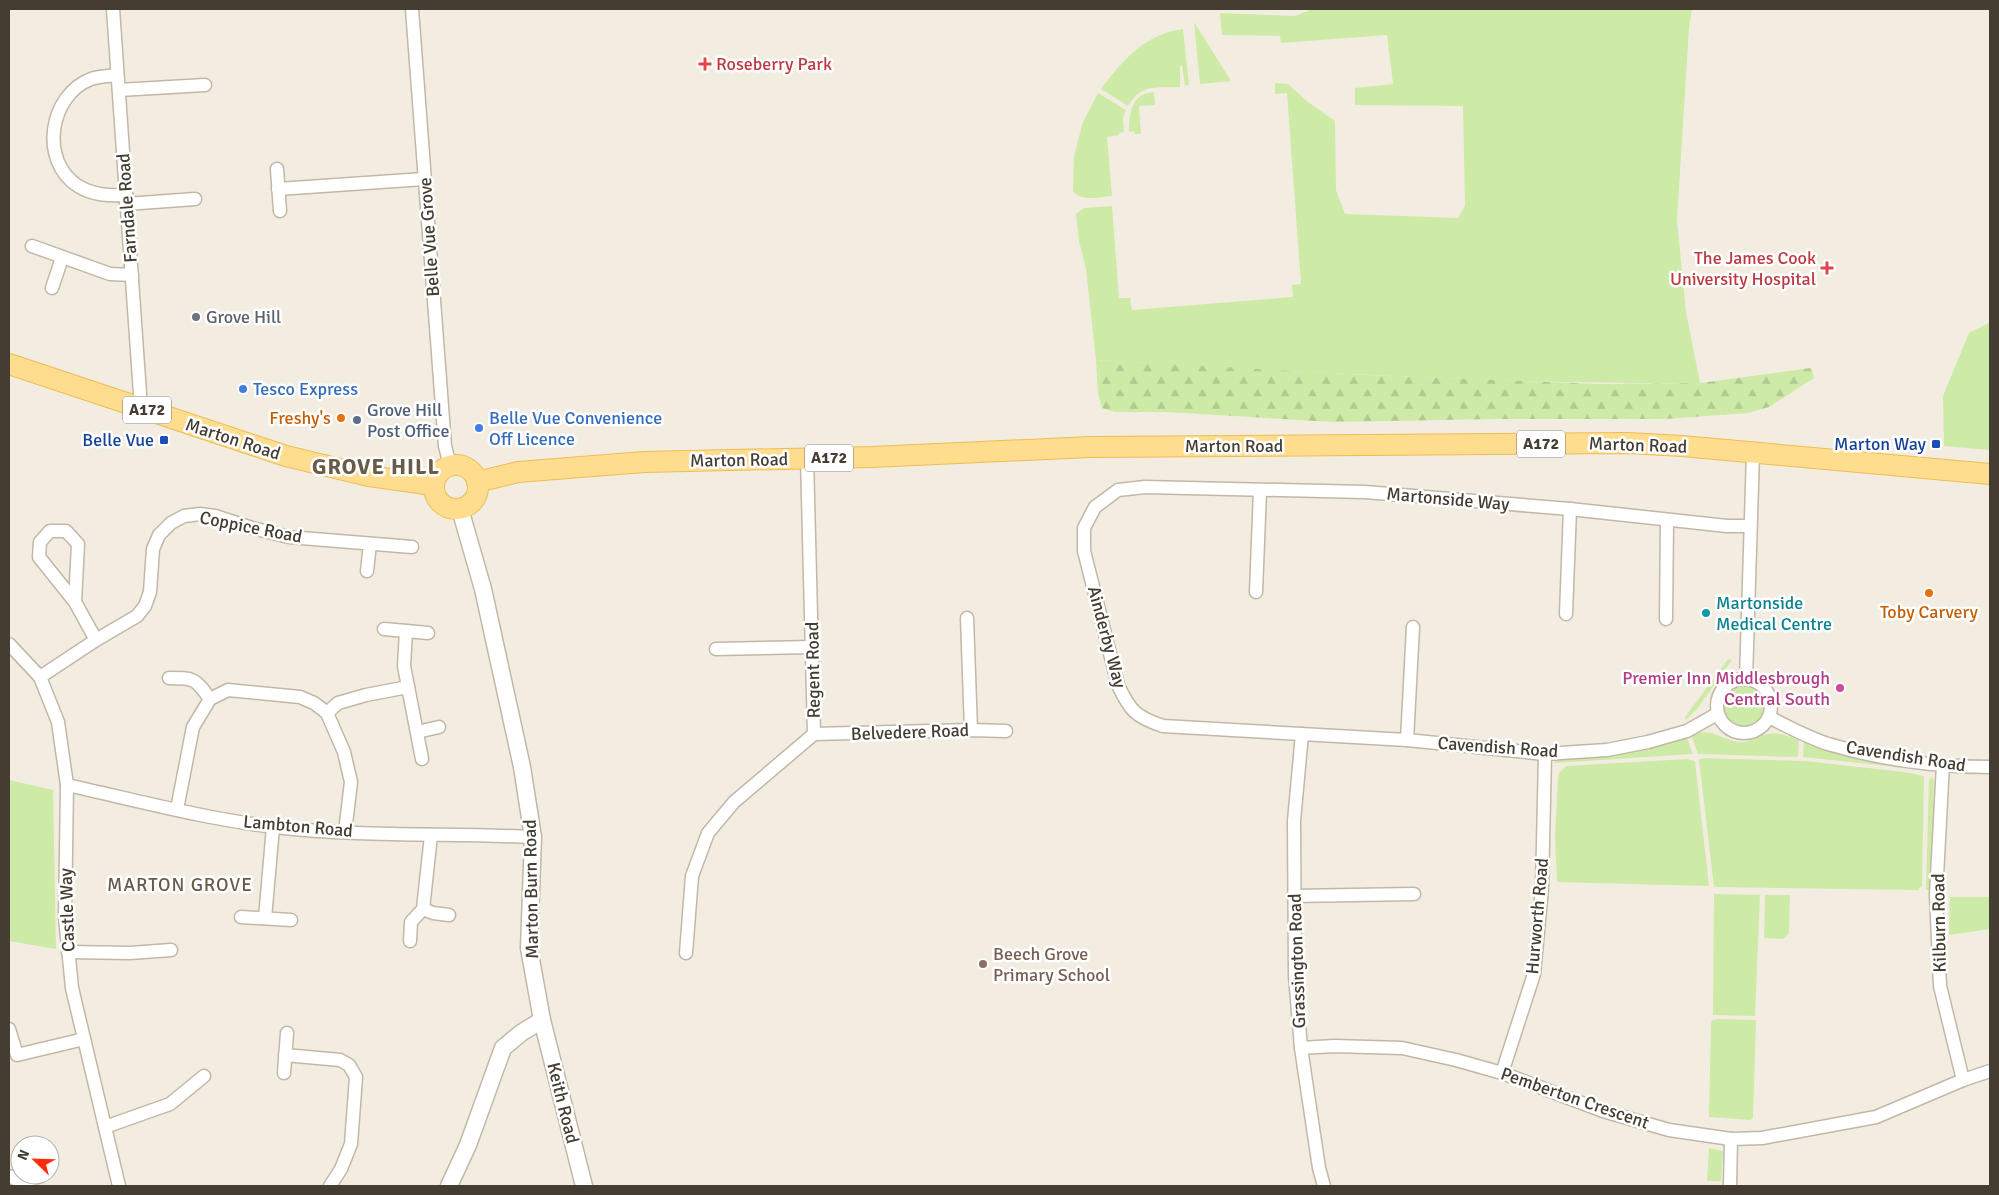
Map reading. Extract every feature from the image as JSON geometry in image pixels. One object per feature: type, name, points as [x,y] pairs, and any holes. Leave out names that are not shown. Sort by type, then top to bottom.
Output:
[{"type":"main road","name":"Marton Road","points":[[9,364],[286,456],[368,476],[433,485]]},
{"type":"main road","name":"Marton Road","points":[[477,482],[518,472],[617,464],[807,458],[872,458],[1090,447],[1628,443],[1990,474]]},
{"type":"main road","points":[[450,465],[464,466],[475,475],[477,482],[478,489],[472,502],[460,509],[453,510],[440,504],[434,492],[433,485],[438,472],[450,465]]},
{"type":"street","name":"Farndale Road","points":[[113,9],[141,408]]},
{"type":"street","name":"Belle Vue Grove","points":[[412,9],[445,446],[450,465]]},
{"type":"street","points":[[117,75],[91,79],[62,102],[57,113],[54,129],[56,157],[62,169],[78,185],[96,194],[126,200],[195,198]]},
{"type":"street","points":[[119,90],[205,85]]},
{"type":"street","points":[[277,169],[280,211]]},
{"type":"street","points":[[278,189],[424,179]]},
{"type":"street","points":[[32,246],[110,274],[132,275]]},
{"type":"street","points":[[52,288],[62,258]]},
{"type":"street","points":[[1746,679],[1753,453]]},
{"type":"street","name":"Regent Road","points":[[686,953],[692,876],[708,833],[734,802],[814,734],[807,458]]},
{"type":"street","name":"Martonside Way","points":[[1145,487],[1365,492],[1570,509],[1727,526],[1750,526]]},
{"type":"street","name":"Ainderby Way","points":[[1145,487],[1118,490],[1095,507],[1084,528],[1084,551],[1118,685],[1126,704],[1143,720],[1163,726],[1302,734]]},
{"type":"street","points":[[1256,592],[1260,490]]},
{"type":"street","name":"Marton Burn Road","points":[[460,509],[483,588],[522,766],[533,837],[529,948],[542,1020]]},
{"type":"street","points":[[1566,614],[1570,509]]},
{"type":"street","name":"Coppice Road","points":[[40,677],[96,640],[137,616],[145,606],[150,592],[153,549],[159,535],[171,523],[184,516],[200,514],[215,516],[289,537],[412,547]]},
{"type":"street","points":[[1666,619],[1667,520]]},
{"type":"street","points":[[75,602],[78,544],[66,531],[50,532],[40,542],[39,557],[75,602],[96,640]]},
{"type":"street","points":[[367,571],[370,544]]},
{"type":"street","points":[[967,618],[971,730]]},
{"type":"street","points":[[1407,740],[1413,627]]},
{"type":"street","points":[[384,629],[428,633]]},
{"type":"street","points":[[406,631],[404,666],[422,759]]},
{"type":"street","name":"Castle Way","points":[[9,644],[40,677],[58,722],[67,785],[65,917],[72,988],[119,1186]]},
{"type":"street","points":[[716,649],[812,647]]},
{"type":"street","points":[[169,678],[190,678],[202,687],[210,699]]},
{"type":"street","points":[[1746,679],[1754,681],[1767,692],[1771,708],[1769,717],[1758,730],[1742,734],[1726,728],[1717,714],[1718,697],[1722,689],[1737,680],[1746,679]]},
{"type":"street","points":[[327,714],[338,703],[366,695],[408,687]]},
{"type":"street","points":[[177,809],[193,727],[210,699],[228,690],[300,697],[314,704],[327,714],[344,752],[351,782],[345,832]]},
{"type":"street","name":"Cavendish Road","points":[[1302,734],[1407,740],[1545,754],[1607,750],[1648,742],[1687,731],[1717,714]]},
{"type":"street","name":"Cavendish Road","points":[[1769,717],[1828,744],[1887,757],[1961,767],[1990,767]]},
{"type":"street","points":[[417,732],[439,727]]},
{"type":"street","name":"Belvedere Road","points":[[814,734],[971,730],[1006,731]]},
{"type":"street","name":"Grassington Road","points":[[1302,734],[1294,821],[1295,976],[1301,1048],[1319,1168],[1324,1186]]},
{"type":"street","name":"Hurworth Road","points":[[1502,1073],[1534,974],[1542,888],[1545,754]]},
{"type":"street","name":"Kilburn Road","points":[[1943,764],[1936,895],[1940,986],[1963,1080]]},
{"type":"street","name":"Lambton Road","points":[[67,785],[177,809],[273,827],[345,832],[533,837]]},
{"type":"street","points":[[265,918],[273,827]]},
{"type":"street","points":[[410,941],[411,922],[423,908],[431,835]]},
{"type":"street","points":[[1293,896],[1414,894]]},
{"type":"street","points":[[423,908],[433,913],[450,915]]},
{"type":"street","points":[[241,917],[291,920]]},
{"type":"street","points":[[68,952],[130,953],[172,950]]},
{"type":"street","points":[[449,1186],[468,1145],[503,1048],[521,1033],[542,1020]]},
{"type":"street","name":"Keith Road","points":[[542,1020],[584,1186]]},
{"type":"street","points":[[9,1030],[17,1056],[84,1039]]},
{"type":"street","points":[[284,1073],[287,1033]]},
{"type":"street","name":"Pemberton Crescent","points":[[1301,1048],[1334,1046],[1402,1048],[1502,1073],[1603,1112],[1670,1130],[1732,1140],[1770,1137],[1876,1117],[1963,1080],[1990,1071]]},
{"type":"street","points":[[285,1055],[340,1060],[349,1065],[356,1077],[351,1144],[341,1169],[330,1186]]},
{"type":"street","points":[[106,1127],[170,1104],[204,1076]]},
{"type":"street","points":[[1730,1186],[1732,1140]]},
{"type":"street","points":[[9,1176],[30,1186]]},
{"type":"green space","points":[[1313,9],[1692,9],[1689,28],[1677,220],[1686,312],[1700,383],[1549,382],[1322,373],[1096,360],[1086,269],[1079,241],[1076,214],[1084,208],[1112,206],[1119,298],[1130,298],[1132,310],[1293,297],[1292,285],[1301,284],[1287,93],[1275,94],[1275,83],[1288,84],[1308,102],[1335,121],[1336,190],[1345,214],[1458,218],[1465,206],[1463,106],[1355,105],[1355,88],[1393,84],[1387,35],[1281,43],[1280,36],[1222,35],[1220,13],[1295,16]]},
{"type":"green space","points":[[1194,22],[1231,81],[1200,84]]},
{"type":"green space","points":[[1183,29],[1189,85],[1185,86],[1182,65],[1180,66],[1180,87],[1157,87],[1144,90],[1128,106],[1101,89],[1136,50],[1157,36]]},
{"type":"green space","points":[[1154,92],[1155,105],[1139,106],[1141,134],[1135,134],[1134,131],[1129,132],[1130,117],[1135,102],[1143,94]]},
{"type":"green space","points":[[1098,93],[1126,110],[1123,118],[1124,132],[1107,137],[1112,196],[1086,198],[1073,191],[1074,156],[1083,122]]},
{"type":"green space","points":[[1989,323],[1990,450],[1944,446],[1943,396],[1969,333]]},
{"type":"green space","points":[[1096,360],[1367,375],[1601,384],[1700,383],[1811,368],[1814,378],[1769,407],[1748,413],[1665,419],[1493,419],[1333,422],[1167,412],[1115,412],[1102,408],[1098,393]]},
{"type":"green space","points":[[1728,659],[1732,660],[1697,709],[1686,720],[1685,717]]},
{"type":"green space","points":[[1743,685],[1758,691],[1764,706],[1758,721],[1743,727],[1728,721],[1722,706],[1728,691]]},
{"type":"green space","points":[[1703,732],[1741,742],[1772,733],[1784,735],[1799,740],[1798,757],[1698,754],[1691,735]]},
{"type":"green space","points":[[1686,736],[1693,754],[1555,763],[1555,761],[1563,759]]},
{"type":"green space","points":[[1804,741],[1921,767],[1925,770],[1803,757]]},
{"type":"green space","points":[[1703,758],[1805,761],[1924,776],[1922,886],[1918,890],[1714,887],[1699,760]]},
{"type":"green space","points":[[1687,759],[1695,761],[1709,886],[1557,882],[1555,837],[1558,779],[1559,773],[1566,766]]},
{"type":"green space","points":[[1932,777],[1934,781],[1930,890],[1926,890],[1929,780]]},
{"type":"green space","points":[[9,780],[53,790],[56,949],[9,941]]},
{"type":"green space","points":[[1714,894],[1760,895],[1755,1016],[1713,1015]]},
{"type":"green space","points":[[1765,895],[1790,895],[1789,933],[1783,939],[1764,938]]},
{"type":"green space","points":[[1950,897],[1990,897],[1990,929],[1949,935]]},
{"type":"green space","points":[[1712,1020],[1756,1020],[1753,1118],[1750,1120],[1709,1117],[1711,1024]]},
{"type":"green space","points":[[1709,1148],[1723,1151],[1721,1181],[1707,1181]]},
{"type":"place","name":"Roseberry Park","points":[[705,64]]},
{"type":"place","name":"The James Cook University Hospital","points":[[1827,268]]},
{"type":"place","name":"Grove Hill","points":[[196,317]]},
{"type":"place","name":"Tesco Express","points":[[243,389]]},
{"type":"place","name":"Freshy's","points":[[341,418]]},
{"type":"place","name":"Grove Hill Post Office","points":[[357,420]]},
{"type":"place","name":"Belle Vue Convenience Off Licence","points":[[479,428]]},
{"type":"place","name":"Belle Vue","points":[[164,440]]},
{"type":"place","name":"Marton Way","points":[[1936,444]]},
{"type":"place","name":"Toby Carvery","points":[[1929,593]]},
{"type":"place","name":"Martonside Medical Centre","points":[[1706,613]]},
{"type":"place","name":"Premier Inn Middlesbrough Central South","points":[[1840,688]]},
{"type":"place","name":"Beech Grove Primary School","points":[[983,964]]},
{"type":"district","name":"GROVE HILL","points":[[376,466]]},
{"type":"district","name":"MARTON GROVE","points":[[180,885]]}]
